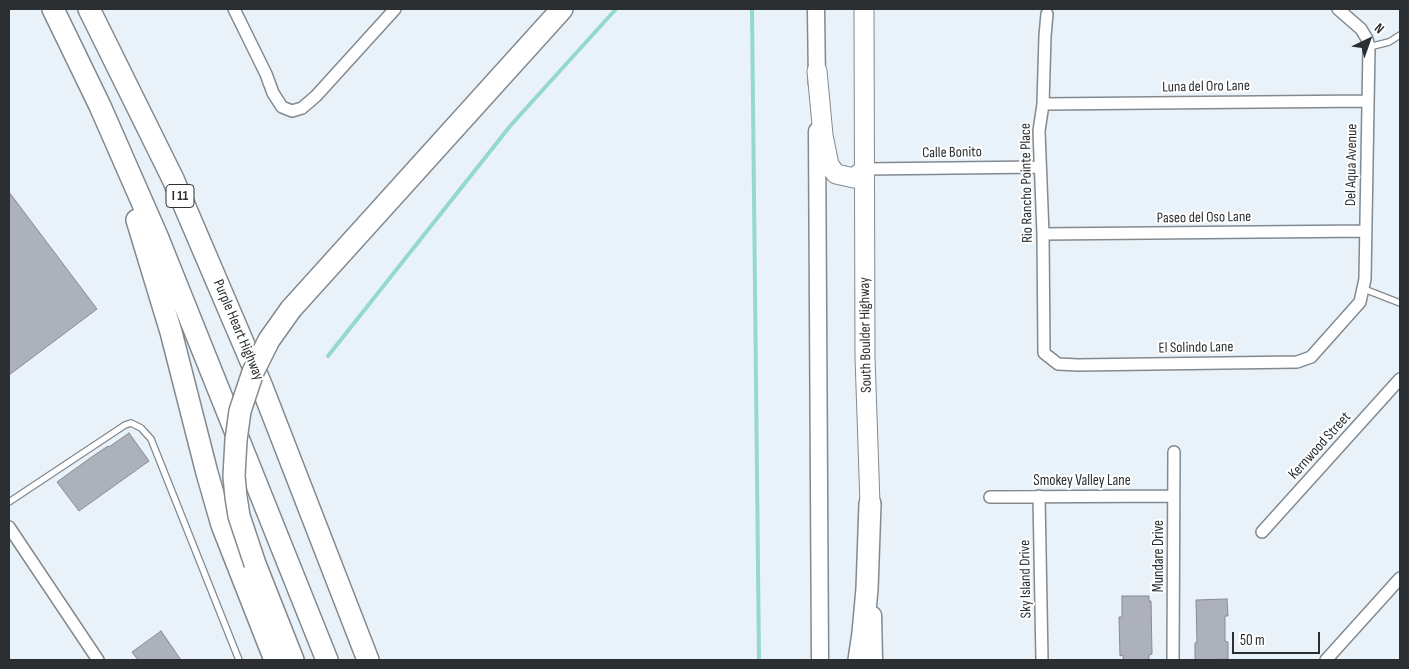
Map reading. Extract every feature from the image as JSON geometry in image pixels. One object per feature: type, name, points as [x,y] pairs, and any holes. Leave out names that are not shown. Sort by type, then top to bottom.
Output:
[{"type":"highway","points":[[53,9],[122,176],[171,332],[222,525],[275,660]]},
{"type":"highway","name":"I 11","points":[[53,9],[100,106],[157,236],[326,660]]},
{"type":"highway","name":"Purple Heart Highway","points":[[89,9],[173,179],[262,387],[368,660]]},
{"type":"highway","points":[[293,660],[255,564],[236,497],[234,476],[236,440],[240,412],[252,372],[269,340],[291,309],[562,9]]},
{"type":"highway","points":[[262,387],[380,660]]},
{"type":"highway","points":[[859,660],[867,589],[870,504]]},
{"type":"main road","points":[[816,9],[820,660]]},
{"type":"main road","name":"South Boulder Highway","points":[[864,9],[865,357],[874,660]]},
{"type":"main road","points":[[817,71],[823,135],[829,165],[836,174],[854,178],[865,169]]},
{"type":"street","points":[[234,9],[266,74],[273,94],[282,107],[292,111],[302,108],[316,96],[389,11]]},
{"type":"street","points":[[1338,9],[1361,29],[1367,38],[1369,47]]},
{"type":"street","name":"Rio Rancho Pointe Place","points":[[1044,353],[1043,234],[1039,131],[1044,104],[1047,14]]},
{"type":"street","name":"Del Aqua Avenue","points":[[1339,326],[1360,302],[1364,289],[1369,47]]},
{"type":"street","name":"Luna del Oro Lane","points":[[1044,104],[1368,100]]},
{"type":"street","name":"Calle Bonito","points":[[865,169],[1040,167]]},
{"type":"street","name":"Paseo del Oso Lane","points":[[1043,234],[1366,231]]},
{"type":"street","name":"El Solindo Lane","points":[[1044,353],[1058,364],[1078,365],[1297,362],[1311,357],[1339,326]]},
{"type":"street","name":"Kernwood Street","points":[[1262,532],[1400,379]]},
{"type":"street","name":"Mundare Drive","points":[[1173,660],[1174,452]]},
{"type":"street","name":"Sky Island Drive","points":[[1039,496],[1042,660]]},
{"type":"street","name":"Smokey Valley Lane","points":[[990,497],[1174,496]]},
{"type":"street","points":[[9,527],[98,660]]},
{"type":"street","points":[[1326,660],[1400,578]]},
{"type":"lane","points":[[1369,47],[1389,42],[1400,35]]},
{"type":"lane","points":[[1364,289],[1400,303]]},
{"type":"lane","points":[[9,502],[125,425],[131,423],[142,428],[150,439],[239,660]]},
{"type":"building","points":[[9,192],[97,309],[9,375]]},
{"type":"building","points":[[129,433],[149,461],[79,511],[57,482]]},
{"type":"building","points":[[1122,596],[1149,596],[1149,601],[1151,601],[1152,654],[1149,655],[1149,660],[1123,660],[1123,655],[1120,656],[1119,617],[1122,617]]},
{"type":"building","points":[[1227,599],[1228,616],[1225,616],[1225,641],[1228,642],[1228,659],[1195,660],[1195,643],[1197,642],[1196,600]]},
{"type":"building","points":[[161,631],[181,660],[138,660],[132,652]]},
{"type":"waterway","points":[[328,356],[511,125],[616,9]]},
{"type":"waterway","points":[[752,9],[759,660]]}]
